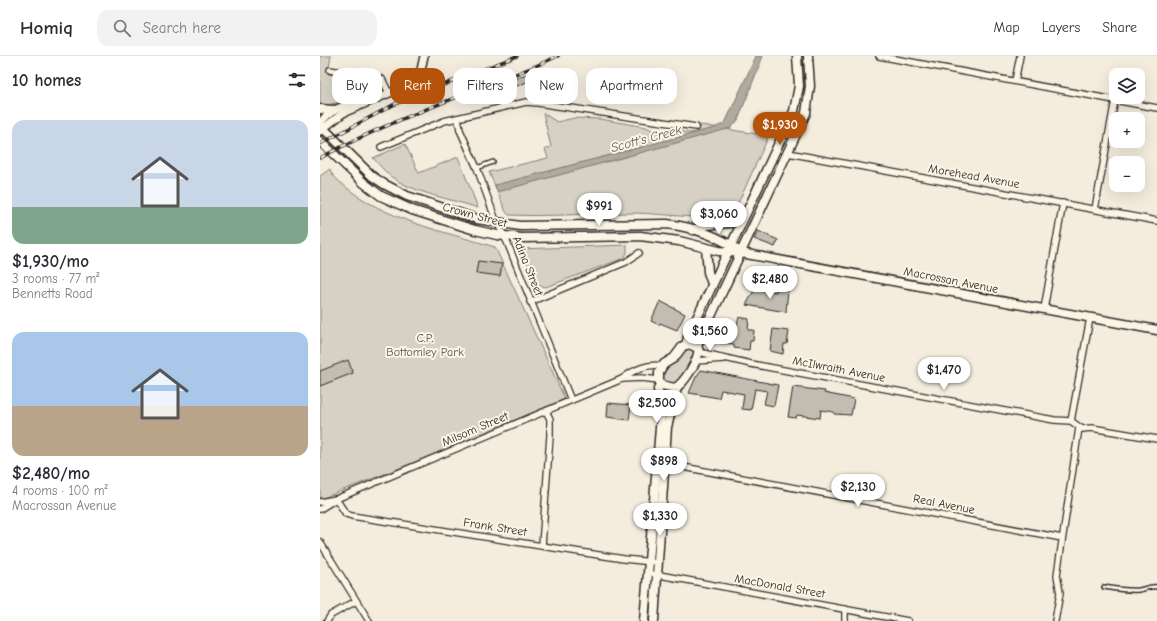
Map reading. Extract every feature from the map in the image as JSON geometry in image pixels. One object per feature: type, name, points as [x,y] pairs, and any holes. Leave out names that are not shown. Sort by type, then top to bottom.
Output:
[{"type":"main road","points":[[644,621],[656,462],[662,410],[658,389],[658,374],[662,366],[674,358],[686,345],[688,337],[712,284],[794,111],[799,86],[797,56]]},
{"type":"main road","points":[[654,621],[668,419],[677,388],[681,385],[695,361],[704,326],[711,316],[741,253],[788,152],[807,107],[810,86],[808,56]]},
{"type":"main road","points":[[320,109],[334,110]]},
{"type":"main road","name":"Crown Street","points":[[321,126],[372,176],[392,189],[414,199],[497,223],[520,226],[660,223],[693,230],[731,244],[741,253]]},
{"type":"main road","name":"Crown Street","points":[[320,141],[364,183],[391,202],[475,230],[504,237],[530,238],[640,236],[676,240],[727,253],[741,253]]},
{"type":"main road","points":[[693,230],[706,225],[741,222]]},
{"type":"main road","points":[[706,248],[708,272],[712,284]]},
{"type":"main road","name":"Macrossan Avenue","points":[[741,253],[1157,330]]},
{"type":"main road","points":[[686,345],[698,349]]},
{"type":"main road","points":[[659,382],[668,388],[677,388]]},
{"type":"street","points":[[382,96],[411,85],[418,78],[424,56]]},
{"type":"street","points":[[879,56],[1109,99]]},
{"type":"street","points":[[1016,81],[1020,56]]},
{"type":"street","points":[[330,70],[382,79],[389,93]]},
{"type":"street","points":[[381,147],[439,123],[526,102],[560,109],[658,124],[696,127]]},
{"type":"street","points":[[321,126],[334,110],[346,105],[356,104]]},
{"type":"street","points":[[321,126],[364,104]]},
{"type":"street","points":[[1095,209],[1115,104]]},
{"type":"street","points":[[1136,104],[1157,108]]},
{"type":"street","name":"Adina Street","points":[[458,118],[460,130],[477,168],[497,223],[571,400]]},
{"type":"street","name":"Morehead Avenue","points":[[788,152],[1157,221]]},
{"type":"street","points":[[1044,310],[1063,204]]},
{"type":"street","points":[[530,302],[626,262],[639,253]]},
{"type":"street","points":[[1090,318],[1071,421],[1079,428],[1095,428],[1157,439]]},
{"type":"street","name":"McIlwraith Avenue","points":[[698,349],[726,359],[1054,420],[1071,421]]},
{"type":"street","name":"McIlwraith Avenue","points":[[695,361],[726,359]]},
{"type":"street","name":"Milsom Street","points":[[320,510],[336,499],[622,379],[632,371],[656,365],[662,366]]},
{"type":"street","name":"Milsom Street","points":[[622,379],[641,378],[659,382]]},
{"type":"street","points":[[542,545],[550,436],[550,419],[546,411]]},
{"type":"street","points":[[1055,621],[1060,593],[1057,575],[1079,428]]},
{"type":"street","name":"Real Avenue","points":[[656,462],[1062,538]]},
{"type":"street","name":"Milsom Street","points":[[320,502],[336,499]]},
{"type":"street","name":"Frank Street","points":[[336,499],[346,514],[352,516],[658,562]]},
{"type":"street","points":[[320,542],[369,621]]},
{"type":"street","name":"MacDonald Street","points":[[648,573],[908,621]]},
{"type":"street","points":[[327,621],[331,615],[356,601]]},
{"type":"street","points":[[845,609],[845,621]]},
{"type":"lane","points":[[477,168],[493,162]]},
{"type":"lane","points":[[1104,587],[1121,590],[1141,590],[1150,586],[1157,587]]},
{"type":"green space","points":[[320,56],[331,56],[328,74],[332,75],[332,104],[320,106]]},
{"type":"green space","points":[[543,113],[557,122],[574,118],[600,119],[646,127],[658,133],[670,130],[690,133],[699,131],[701,125],[757,134],[771,131],[731,216],[704,217],[635,213],[540,216],[509,215],[506,212],[489,172],[548,158],[545,149],[551,147]]},
{"type":"green space","points":[[405,144],[419,173],[458,157],[478,208],[409,187],[390,176],[373,158]]},
{"type":"green space","name":"C.P. Bottomley Park","points":[[330,169],[333,175],[341,183],[358,196],[394,215],[414,223],[495,247],[565,399],[436,454],[320,499],[320,176]]},
{"type":"green space","points":[[627,245],[627,253],[624,258],[546,287],[536,284],[521,249]]},
{"type":"green space","points":[[690,348],[695,353],[692,362],[684,375],[674,385],[665,382],[662,378],[663,372],[684,350]]},
{"type":"shaded area","points":[[756,56],[763,56],[738,120],[731,128],[497,192],[495,185],[714,128],[725,123]]},
{"type":"building","points":[[525,75],[525,83],[517,86],[517,78]]},
{"type":"building","points":[[758,231],[778,240],[775,247],[754,239]]},
{"type":"building","points":[[478,261],[502,264],[500,276],[476,273]]},
{"type":"building","points":[[755,289],[776,292],[776,289],[788,290],[786,312],[746,305]]},
{"type":"building","points":[[660,301],[685,314],[677,330],[651,321]]},
{"type":"building","points":[[739,317],[749,319],[748,330],[754,330],[753,341],[750,341],[749,350],[734,348],[734,344],[721,343],[722,331],[735,332]]},
{"type":"building","points":[[773,329],[789,331],[787,344],[784,344],[783,354],[770,351]]},
{"type":"building","points":[[348,360],[353,373],[320,386],[320,371]]},
{"type":"building","points":[[701,370],[778,385],[774,406],[764,404],[767,391],[755,389],[751,410],[742,409],[744,394],[721,390],[719,398],[689,393]]},
{"type":"building","points":[[793,387],[825,391],[824,393],[854,399],[851,415],[834,414],[834,412],[821,410],[820,418],[797,415],[796,418],[788,417]]},
{"type":"building","points":[[608,403],[631,405],[629,420],[607,417]]},
{"type":"railway","points":[[320,144],[395,104],[517,56]]},
{"type":"railway","points":[[320,158],[346,144],[400,120],[558,56]]},
{"type":"water label","name":"Scott's Creek","points":[[646,138]]}]
